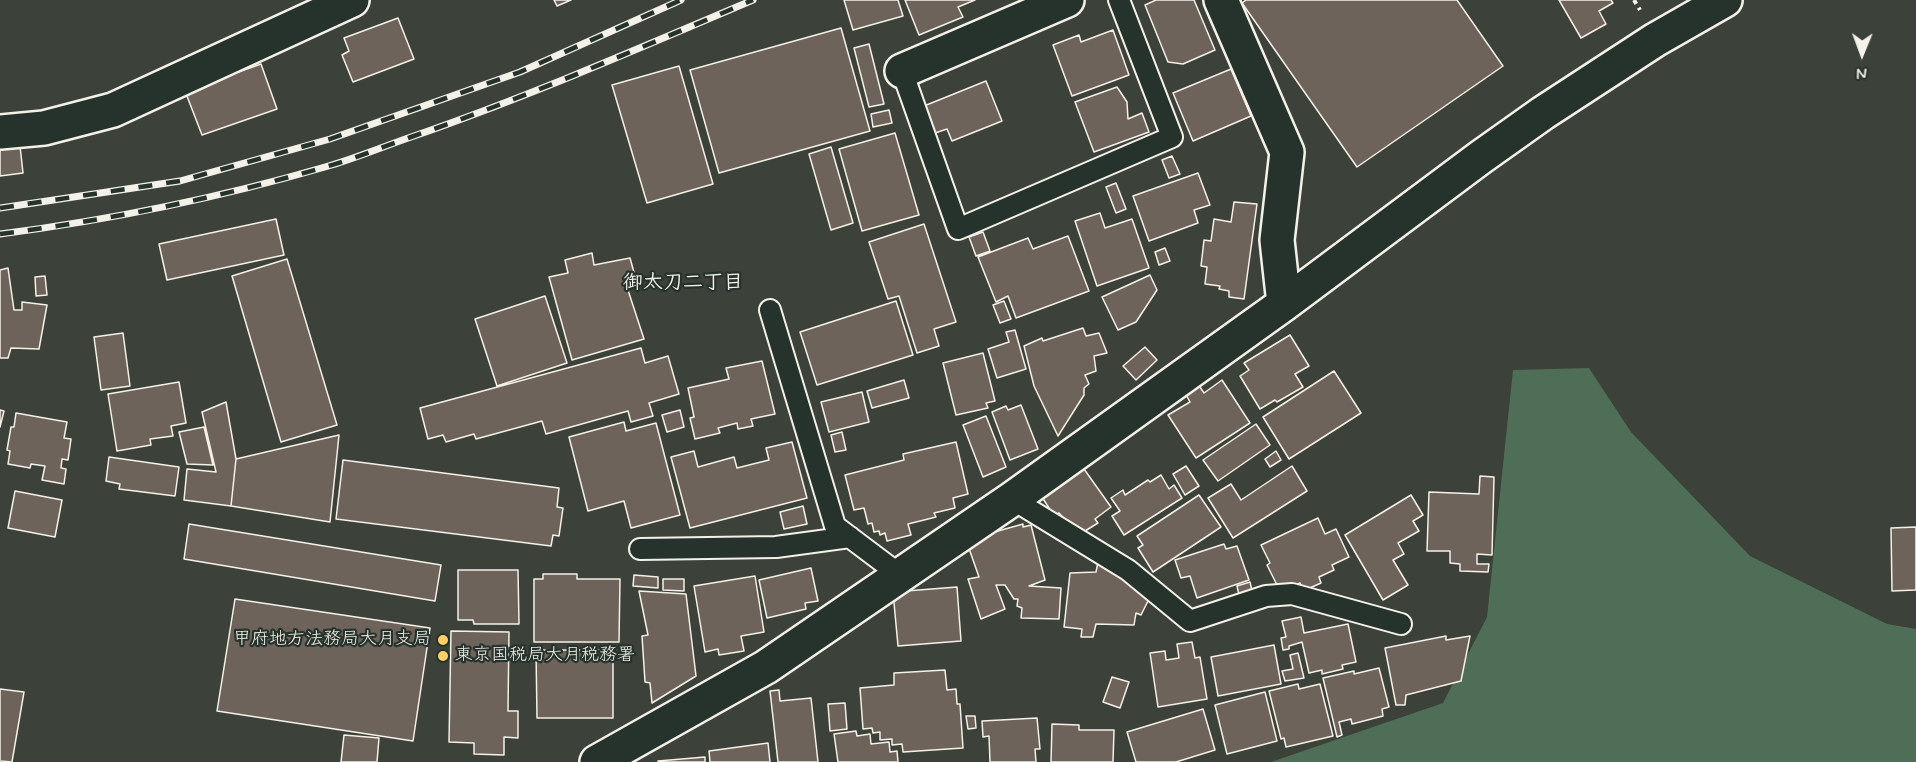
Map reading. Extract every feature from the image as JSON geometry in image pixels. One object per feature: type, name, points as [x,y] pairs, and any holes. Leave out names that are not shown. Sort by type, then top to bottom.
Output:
[{"type":"street","points":[[0,132],[44,128],[113,110],[352,0]]},
{"type":"street","points":[[902,71],[1067,0]]},
{"type":"street","points":[[1221,0],[1287,152],[1277,240],[1284,304]]},
{"type":"street","points":[[597,762],[766,667],[1012,498],[1284,304],[1543,113],[1655,40],[1725,0]]},
{"type":"lane","points":[[902,71],[958,229],[1172,137],[1119,0]]},
{"type":"lane","points":[[770,310],[836,526],[900,575]]},
{"type":"lane","points":[[1012,498],[1128,570],[1190,621],[1266,596],[1292,594],[1401,624]]},
{"type":"lane","points":[[640,549],[776,547],[850,537]]},
{"type":"green space","points":[[1589,368],[1631,432],[1750,556],[1887,624],[1916,629],[1916,762],[1271,762],[1443,703],[1487,617],[1513,370]]},
{"type":"building","points":[[554,0],[571,0],[557,6]]},
{"type":"building","points":[[844,0],[898,0],[903,16],[853,30]]},
{"type":"building","points":[[905,0],[975,0],[958,7],[963,17],[919,35]]},
{"type":"building","points":[[1156,0],[1194,0],[1215,50],[1183,64],[1168,62],[1145,5]]},
{"type":"building","points":[[1246,0],[1457,0],[1503,66],[1357,167],[1242,3]]},
{"type":"building","points":[[1559,0],[1611,0],[1613,3],[1599,11],[1606,24],[1581,38]]},
{"type":"building","points":[[398,18],[414,59],[353,82],[342,55],[349,51],[344,38]]},
{"type":"building","points":[[841,28],[870,131],[719,173],[690,70]]},
{"type":"building","points":[[1113,30],[1129,75],[1072,96],[1053,45],[1079,35],[1081,42]]},
{"type":"building","points":[[869,44],[884,104],[869,107],[854,48]]},
{"type":"building","points":[[261,64],[277,109],[202,135],[185,91]]},
{"type":"building","points":[[679,66],[713,184],[647,203],[612,85]]},
{"type":"building","points":[[1231,69],[1251,116],[1193,141],[1173,93]]},
{"type":"building","points":[[986,81],[1002,121],[952,141],[947,129],[935,133],[924,106]]},
{"type":"building","points":[[1117,87],[1127,102],[1128,119],[1142,113],[1149,132],[1094,152],[1075,102]]},
{"type":"building","points":[[889,110],[892,123],[873,127],[871,114]]},
{"type":"building","points":[[895,133],[919,215],[862,231],[839,149]]},
{"type":"building","points":[[20,146],[23,173],[0,176],[0,149]]},
{"type":"building","points":[[831,147],[853,223],[831,230],[809,154]]},
{"type":"building","points":[[1172,156],[1180,174],[1169,178],[1162,160]]},
{"type":"building","points":[[1198,173],[1210,205],[1194,210],[1198,223],[1149,241],[1133,196]]},
{"type":"building","points":[[1116,183],[1126,209],[1116,213],[1106,187]]},
{"type":"building","points":[[1234,202],[1257,204],[1244,299],[1229,297],[1229,291],[1219,289],[1220,286],[1205,284],[1207,267],[1201,266],[1204,240],[1211,241],[1214,219],[1231,222]]},
{"type":"building","points":[[1100,213],[1105,228],[1132,219],[1149,268],[1097,286],[1075,221]]},
{"type":"building","points":[[276,219],[284,255],[167,280],[159,244]]},
{"type":"building","points":[[924,224],[956,322],[934,329],[939,346],[917,353],[899,296],[888,299],[869,242]]},
{"type":"building","points":[[983,232],[990,251],[976,256],[969,237]]},
{"type":"building","points":[[1068,236],[1089,291],[1016,318],[1008,296],[996,302],[978,257],[1028,238],[1033,249]]},
{"type":"building","points":[[1165,248],[1170,261],[1159,265],[1155,252]]},
{"type":"building","points":[[592,253],[594,265],[630,258],[635,276],[627,287],[644,339],[572,360],[549,277],[568,273],[565,260]]},
{"type":"building","points":[[287,259],[337,425],[281,442],[232,276]]},
{"type":"building","points":[[8,268],[14,310],[22,310],[22,302],[47,305],[39,349],[11,348],[8,358],[0,358],[0,270]]},
{"type":"building","points":[[1150,275],[1157,290],[1136,322],[1118,330],[1102,297]]},
{"type":"building","points":[[45,276],[47,295],[36,296],[35,277]]},
{"type":"building","points":[[545,296],[567,363],[497,386],[475,319]]},
{"type":"building","points":[[896,301],[913,355],[817,385],[800,332]]},
{"type":"building","points":[[1004,301],[1011,319],[1000,323],[993,305]]},
{"type":"building","points":[[1083,328],[1086,336],[1099,333],[1107,353],[1094,356],[1096,371],[1085,375],[1089,384],[1084,388],[1084,395],[1058,436],[1034,386],[1024,346],[1042,338],[1043,341]]},
{"type":"building","points":[[1015,330],[1026,369],[997,378],[988,349],[1009,342],[1006,332]]},
{"type":"building","points":[[123,333],[130,386],[101,390],[94,337]]},
{"type":"building","points":[[1290,335],[1309,366],[1295,374],[1303,387],[1260,409],[1240,376],[1249,370],[1244,363]]},
{"type":"building","points":[[1145,347],[1157,360],[1136,380],[1123,366]]},
{"type":"building","points":[[641,348],[645,363],[668,356],[679,394],[649,403],[653,416],[631,422],[628,411],[546,434],[542,421],[476,439],[474,434],[446,442],[443,435],[428,439],[420,408]]},
{"type":"building","points":[[983,353],[995,401],[986,403],[988,408],[956,415],[943,363]]},
{"type":"building","points":[[762,361],[775,414],[751,419],[753,426],[738,429],[737,423],[718,428],[720,433],[695,439],[690,418],[694,417],[688,388],[729,379],[726,368]]},
{"type":"building","points":[[1334,371],[1361,413],[1289,459],[1263,417]]},
{"type":"building","points":[[904,380],[909,398],[872,408],[867,391]]},
{"type":"building","points":[[1222,380],[1250,423],[1196,458],[1168,415],[1190,402],[1185,393],[1198,384],[1204,393]]},
{"type":"building","points":[[179,382],[186,423],[171,426],[173,436],[150,439],[151,445],[117,451],[108,394]]},
{"type":"building","points":[[862,392],[869,422],[829,432],[821,402]]},
{"type":"building","points":[[226,402],[236,459],[231,506],[184,500],[187,469],[216,472],[202,412]]},
{"type":"building","points":[[1021,405],[1038,449],[1010,460],[992,412],[1006,406],[1008,410]]},
{"type":"building","points":[[0,410],[4,411],[0,427]]},
{"type":"building","points":[[680,410],[684,427],[667,432],[662,415]]},
{"type":"building","points":[[16,413],[67,422],[64,438],[71,439],[68,460],[62,459],[61,468],[66,469],[64,484],[42,480],[45,466],[31,464],[30,468],[8,464],[10,451],[7,450]]},
{"type":"building","points":[[986,416],[1006,467],[983,477],[963,425]]},
{"type":"building","points":[[624,422],[626,431],[656,423],[680,515],[631,528],[624,501],[588,511],[569,437]]},
{"type":"building","points":[[1256,424],[1270,445],[1218,481],[1203,460]]},
{"type":"building","points":[[204,427],[213,465],[187,464],[179,432]]},
{"type":"building","points":[[842,432],[846,450],[835,452],[831,435]]},
{"type":"building","points":[[339,435],[330,522],[231,506],[236,459]]},
{"type":"building","points":[[792,442],[807,498],[690,528],[671,457],[694,451],[698,467],[734,457],[737,468],[769,460],[766,448]]},
{"type":"building","points":[[956,442],[968,494],[953,498],[955,508],[934,513],[936,517],[908,524],[911,535],[887,541],[885,533],[880,535],[879,531],[874,532],[872,523],[868,524],[864,508],[854,510],[845,475],[904,460],[903,454]]},
{"type":"building","points":[[1276,451],[1281,460],[1270,467],[1265,459]]},
{"type":"building","points":[[109,457],[179,467],[175,496],[119,489],[120,484],[106,481]]},
{"type":"building","points":[[343,460],[559,488],[557,507],[563,508],[559,536],[553,535],[551,546],[336,519]]},
{"type":"building","points":[[1186,466],[1199,486],[1185,495],[1173,474]]},
{"type":"building","points":[[1292,466],[1307,491],[1233,538],[1208,498],[1231,484],[1241,500]]},
{"type":"building","points":[[1084,469],[1111,507],[1095,519],[1098,523],[1085,531],[1068,523],[1059,513],[1054,516],[1042,497]]},
{"type":"building","points":[[1161,475],[1169,489],[1174,485],[1182,498],[1124,535],[1112,516],[1120,511],[1111,498],[1123,490],[1125,495],[1148,480],[1150,482]]},
{"type":"building","points":[[1480,476],[1494,477],[1492,555],[1477,554],[1477,564],[1489,564],[1488,572],[1460,571],[1460,564],[1450,563],[1450,551],[1427,551],[1429,492],[1479,494]]},
{"type":"building","points":[[15,491],[62,500],[55,537],[8,528]]},
{"type":"building","points":[[1199,495],[1221,527],[1153,572],[1138,548],[1143,545],[1137,536]]},
{"type":"building","points":[[1411,495],[1423,515],[1413,521],[1419,531],[1398,543],[1404,554],[1393,560],[1408,585],[1383,600],[1345,535]]},
{"type":"building","points":[[803,506],[807,524],[784,529],[780,512]]},
{"type":"building","points":[[1318,518],[1325,534],[1336,529],[1349,557],[1332,565],[1334,570],[1319,577],[1321,583],[1303,591],[1300,583],[1288,589],[1282,587],[1281,584],[1277,585],[1267,565],[1270,563],[1261,545]]},
{"type":"building","points":[[189,524],[441,565],[435,601],[184,559]]},
{"type":"building","points":[[1023,524],[1023,527],[1031,525],[1045,580],[1029,586],[1061,588],[1059,619],[1021,618],[1022,608],[1017,606],[1018,599],[1014,599],[1005,585],[996,585],[1005,609],[981,619],[968,579],[979,577],[966,540]]},
{"type":"building","points":[[1916,527],[1916,590],[1892,591],[1891,528]]},
{"type":"building","points":[[1224,544],[1226,549],[1237,546],[1249,580],[1197,598],[1190,576],[1181,578],[1175,560]]},
{"type":"building","points":[[1098,562],[1150,597],[1141,615],[1136,613],[1134,625],[1096,624],[1093,637],[1081,637],[1082,629],[1064,627],[1070,573],[1096,572]]},
{"type":"building","points":[[811,568],[818,601],[805,603],[806,609],[767,618],[759,580]]},
{"type":"building","points":[[458,570],[518,570],[519,624],[474,624],[473,620],[458,620]]},
{"type":"building","points":[[543,574],[577,574],[577,579],[620,579],[619,642],[534,642],[534,579],[543,579]]},
{"type":"building","points":[[634,575],[658,577],[658,588],[633,586]]},
{"type":"building","points":[[755,576],[764,632],[741,636],[744,651],[719,655],[718,649],[705,652],[694,586]]},
{"type":"building","points":[[663,579],[684,579],[684,591],[663,590]]},
{"type":"building","points":[[1250,582],[1252,591],[1239,595],[1237,586]]},
{"type":"building","points":[[957,587],[961,641],[898,646],[893,592]]},
{"type":"building","points":[[639,591],[686,594],[696,676],[652,703],[650,683],[645,682],[642,636],[648,635]]},
{"type":"building","points":[[235,599],[430,628],[413,741],[217,711]]},
{"type":"building","points":[[1301,617],[1304,633],[1348,624],[1356,662],[1342,665],[1343,669],[1322,674],[1322,670],[1309,673],[1302,642],[1283,650],[1281,638],[1286,637],[1282,621]]},
{"type":"building","points":[[451,631],[509,632],[508,711],[518,711],[518,738],[504,737],[504,755],[474,754],[474,743],[449,742]]},
{"type":"building","points":[[1446,636],[1446,640],[1470,636],[1461,681],[1406,695],[1405,705],[1396,705],[1385,648]]},
{"type":"building","points":[[1192,642],[1195,658],[1200,657],[1207,699],[1158,707],[1150,653],[1165,651],[1166,660],[1179,658],[1177,644]]},
{"type":"building","points":[[1274,645],[1281,684],[1218,696],[1211,657]]},
{"type":"building","points":[[536,650],[613,650],[613,718],[537,718]]},
{"type":"building","points":[[1298,653],[1304,678],[1285,681],[1282,671],[1293,669],[1290,655]]},
{"type":"building","points":[[1379,668],[1389,707],[1382,709],[1383,716],[1352,724],[1351,719],[1339,722],[1342,735],[1337,737],[1323,678]]},
{"type":"building","points":[[945,670],[947,690],[956,689],[957,704],[960,704],[963,748],[903,752],[902,744],[892,745],[892,739],[880,740],[880,732],[873,733],[872,728],[863,729],[860,688],[894,685],[894,673]]},
{"type":"building","points":[[1112,677],[1129,682],[1120,708],[1103,702]]},
{"type":"building","points":[[1298,684],[1299,689],[1320,684],[1333,736],[1286,747],[1284,738],[1281,739],[1269,691]]},
{"type":"building","points":[[0,689],[24,692],[12,762],[0,761]]},
{"type":"building","points":[[779,690],[780,701],[811,698],[818,762],[778,762],[770,691]]},
{"type":"building","points":[[1265,692],[1277,741],[1227,754],[1215,705]]},
{"type":"building","points":[[845,703],[847,729],[830,731],[828,704]]},
{"type":"building","points":[[1203,709],[1215,750],[1176,762],[1136,762],[1127,732]]},
{"type":"building","points":[[966,716],[975,716],[976,728],[968,729]]},
{"type":"building","points":[[1037,718],[1040,749],[1035,749],[1036,762],[990,762],[989,736],[983,737],[982,721]]},
{"type":"building","points":[[1052,724],[1079,725],[1079,730],[1114,730],[1113,762],[1051,762]]},
{"type":"building","points":[[856,731],[857,736],[870,734],[871,744],[889,742],[890,752],[897,751],[898,762],[838,762],[834,734]]},
{"type":"building","points":[[344,735],[379,738],[377,762],[341,762]]},
{"type":"building","points":[[768,743],[770,762],[710,762],[709,751]]},
{"type":"building","points":[[705,757],[705,762],[658,762],[658,761]]},
{"type":"railway","points":[[0,208],[180,181],[330,139],[520,72],[681,0]]},
{"type":"railway","points":[[0,234],[164,207],[245,189],[336,164],[540,89],[753,0]]},
{"type":"place","name":"甲府地方法務局大月支局","points":[[443,640]]},
{"type":"place","name":"東京国税局大月税務署","points":[[443,656]]},
{"type":"district","name":"御太刀二丁目","points":[[683,284]]}]
